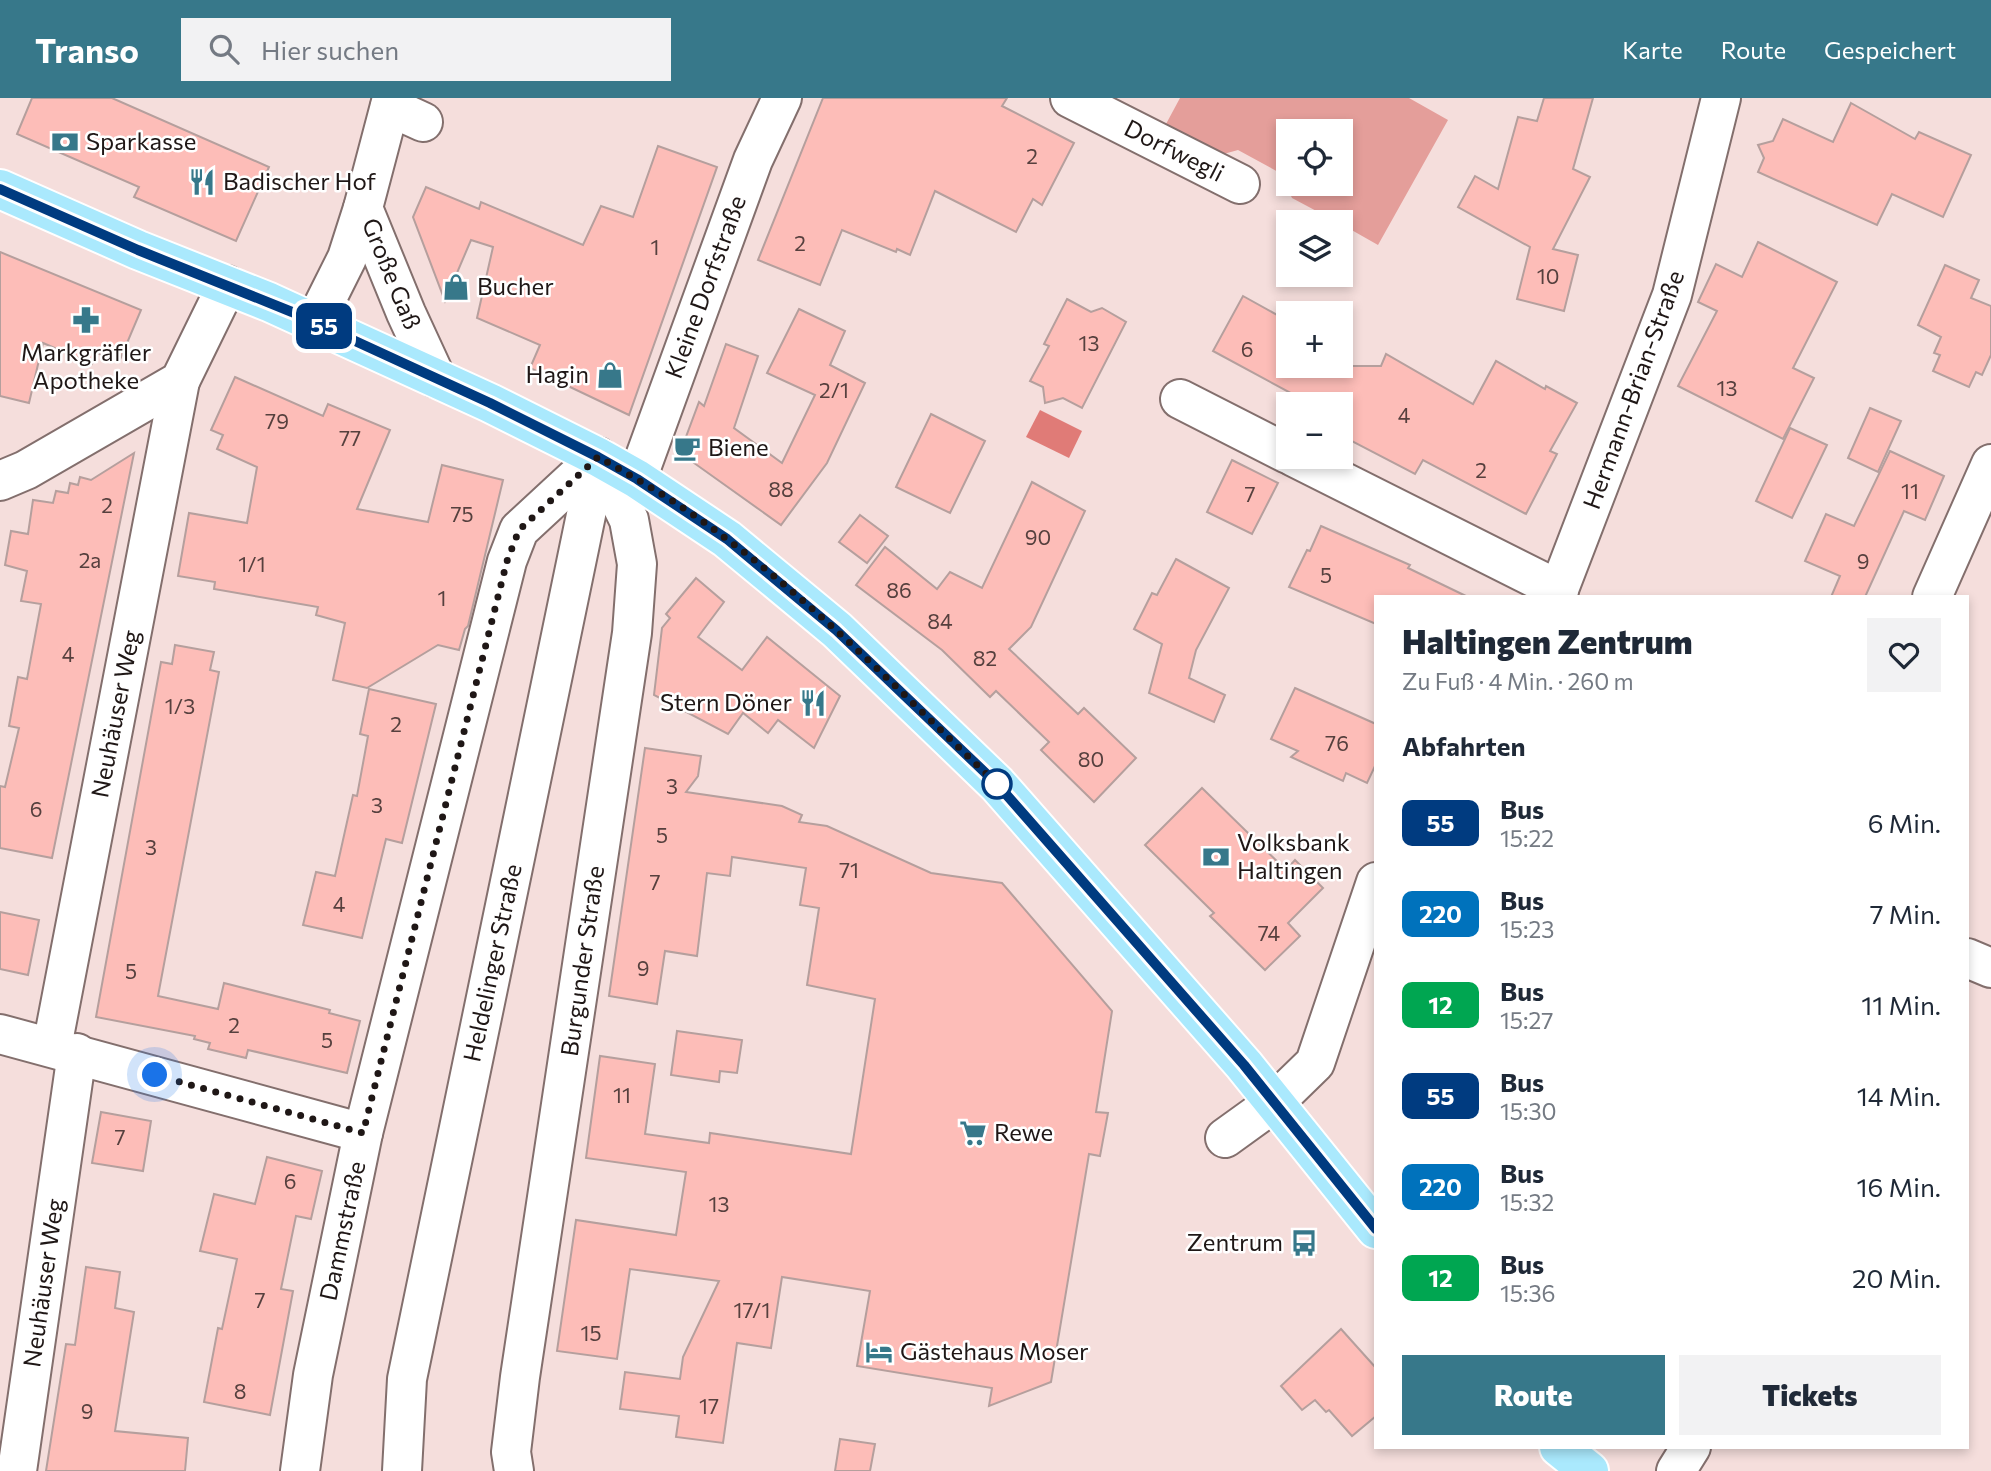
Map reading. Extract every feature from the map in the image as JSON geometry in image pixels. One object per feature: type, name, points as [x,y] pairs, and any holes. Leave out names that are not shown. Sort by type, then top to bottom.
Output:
[{"type":"main road","points":[[0,189],[138,250],[315,322],[436,378],[598,457],[637,479],[727,539],[836,630],[997,784],[1275,1102],[1374,1226]]},
{"type":"main road","points":[[1562,1449],[1589,1471]]},
{"type":"street","name":"Kleine Dorfstraße","points":[[637,479],[753,160],[782,98]]},
{"type":"street","name":"Dorfwegli","points":[[1070,98],[1240,184]]},
{"type":"street","name":"Hermann-Brian-Straße","points":[[1557,593],[1672,295],[1721,98]]},
{"type":"street","name":"Große Gaß","points":[[315,322],[347,258],[363,208],[402,109]]},
{"type":"street","name":"Große Gaß","points":[[363,208],[436,378]]},
{"type":"street","name":"Neuhäuser Weg","points":[[17,1471],[64,1050],[180,382],[227,285]]},
{"type":"street","points":[[0,481],[26,470],[180,382]]},
{"type":"street","points":[[1180,399],[1276,448]]},
{"type":"street","name":"Dammstraße","points":[[300,1471],[313,1375],[363,1133],[507,561],[519,530],[598,457]]},
{"type":"street","name":"Heldelinger Straße","points":[[402,1471],[407,1379],[598,457]]},
{"type":"street","name":"Burgunder Straße","points":[[514,1471],[511,1452],[520,1377],[632,633],[638,564],[629,520],[598,457]]},
{"type":"street","points":[[1933,595],[1991,464]]},
{"type":"street","points":[[1317,469],[1557,593]]},
{"type":"street","points":[[1225,1138],[1275,1102],[1315,1063],[1374,888]]},
{"type":"street","points":[[1969,959],[1991,968]]},
{"type":"street","points":[[0,1034],[363,1133]]},
{"type":"street","points":[[1676,1471],[1690,1449]]},
{"type":"shaded area","points":[[1180,98],[1409,98],[1448,120],[1378,245],[1353,231],[1353,210],[1314,210],[1291,196],[1353,196],[1353,119],[1276,119],[1276,171],[1238,150],[1202,160],[1159,137]]},
{"type":"shaded area","points":[[1040,410],[1082,431],[1069,458],[1026,437]]},
{"type":"building","points":[[32,98],[112,98],[269,167],[236,241],[134,197],[139,187],[17,134]]},
{"type":"building","points":[[823,98],[1007,98],[1002,106],[1074,143],[1042,205],[1033,199],[1016,232],[935,191],[910,255],[842,230],[820,285],[758,260]]},
{"type":"building","points":[[1544,98],[1593,98],[1573,169],[1590,177],[1553,249],[1578,255],[1564,311],[1517,299],[1530,247],[1458,207],[1475,176],[1498,189],[1518,117],[1537,121]]},
{"type":"building","points":[[1851,103],[1915,139],[1919,132],[1971,155],[1943,217],[1892,194],[1877,225],[1758,172],[1764,158],[1758,145],[1773,141],[1783,119],[1833,142]]},
{"type":"building","points":[[658,146],[717,167],[629,415],[530,368],[540,345],[477,318],[493,247],[471,240],[445,301],[413,217],[426,187],[479,209],[481,202],[583,245],[601,206],[633,217]]},
{"type":"building","points":[[1758,242],[1837,282],[1793,368],[1814,378],[1783,439],[1678,386],[1717,311],[1698,302],[1716,264],[1742,277]]},
{"type":"building","points":[[0,252],[141,310],[119,362],[97,353],[92,364],[43,343],[29,403],[0,396]]},
{"type":"building","points":[[1945,265],[1979,280],[1971,298],[1991,306],[1991,355],[1982,375],[1976,372],[1969,387],[1933,371],[1940,355],[1934,353],[1941,337],[1918,325]]},
{"type":"building","points":[[1243,296],[1276,314],[1276,378],[1353,378],[1353,366],[1381,366],[1386,354],[1473,404],[1496,361],[1545,389],[1546,386],[1577,403],[1550,451],[1557,454],[1526,514],[1423,460],[1415,474],[1353,442],[1353,392],[1289,392],[1213,351]]},
{"type":"building","points":[[1067,299],[1091,312],[1102,308],[1126,322],[1082,408],[1063,398],[1045,403],[1043,387],[1030,381],[1049,346],[1044,344]]},
{"type":"building","points":[[799,309],[845,331],[830,365],[865,383],[827,463],[781,525],[680,453],[699,402],[704,406],[726,344],[758,356],[734,428],[782,463],[815,395],[767,373]]},
{"type":"building","points":[[235,377],[323,416],[328,404],[390,430],[357,509],[428,522],[442,465],[503,480],[468,626],[459,650],[438,645],[367,688],[333,680],[345,623],[316,615],[318,607],[214,589],[215,582],[178,576],[189,513],[247,523],[257,467],[217,449],[223,435],[211,430]]},
{"type":"building","points":[[1870,408],[1901,421],[1878,472],[1848,458]]},
{"type":"building","points":[[931,414],[985,441],[950,513],[896,487]]},
{"type":"building","points":[[1790,428],[1827,445],[1792,518],[1756,501]]},
{"type":"building","points":[[1890,451],[1944,476],[1925,520],[1904,511],[1866,595],[1832,595],[1840,576],[1805,561],[1826,514],[1854,526]]},
{"type":"building","points":[[134,453],[52,858],[0,848],[0,786],[5,787],[19,728],[9,726],[18,677],[27,679],[41,604],[21,601],[27,571],[5,565],[11,531],[28,534],[33,500],[53,503],[56,491],[68,493],[70,483],[78,485],[80,477],[91,480]]},
{"type":"building","points":[[1232,460],[1278,483],[1252,534],[1207,512]]},
{"type":"building","points":[[1032,482],[1085,511],[1031,627],[1009,649],[1078,714],[1084,708],[1136,758],[1094,802],[1041,750],[1049,742],[996,691],[990,697],[942,650],[856,585],[885,547],[937,589],[950,572],[982,588]]},
{"type":"building","points":[[860,515],[888,536],[867,563],[839,542]]},
{"type":"building","points":[[1321,526],[1410,565],[1408,568],[1464,595],[1374,595],[1374,623],[1289,587],[1307,550],[1310,551]]},
{"type":"building","points":[[1176,559],[1229,588],[1196,650],[1189,678],[1225,695],[1214,722],[1149,693],[1162,644],[1134,629],[1152,593],[1157,595]]},
{"type":"building","points":[[696,578],[724,602],[698,637],[742,670],[767,637],[840,696],[814,748],[778,720],[768,733],[743,713],[728,734],[654,695],[662,628],[670,618],[666,614]]},
{"type":"building","points":[[175,645],[214,652],[210,670],[219,672],[158,996],[218,1009],[224,983],[330,1010],[329,1013],[360,1021],[347,1073],[248,1050],[246,1058],[208,1049],[210,1043],[194,1039],[195,1036],[96,1017],[161,662],[172,664]]},
{"type":"building","points":[[1295,688],[1374,723],[1374,768],[1367,783],[1346,773],[1343,781],[1291,757],[1298,751],[1271,739]]},
{"type":"building","points":[[369,689],[436,704],[402,843],[386,839],[362,938],[303,925],[316,872],[335,876],[353,795],[357,796],[368,736],[360,734]]},
{"type":"building","points":[[645,748],[701,756],[698,776],[686,792],[782,806],[802,815],[799,822],[827,826],[931,873],[1002,883],[1112,1011],[1096,1112],[1108,1113],[1100,1156],[1089,1154],[1051,1382],[989,1406],[992,1388],[857,1366],[870,1291],[782,1277],[771,1348],[737,1343],[723,1443],[676,1437],[679,1416],[620,1409],[625,1372],[680,1379],[683,1357],[719,1281],[630,1269],[617,1359],[557,1351],[576,1220],[676,1235],[686,1172],[586,1158],[600,1056],[655,1064],[645,1134],[709,1143],[710,1133],[851,1154],[875,999],[807,985],[819,908],[800,905],[806,868],[732,857],[730,876],[707,873],[697,956],[665,951],[657,1004],[609,996]]},
{"type":"building","name":"Volksbank Haltingen","points":[[1202,788],[1286,870],[1295,860],[1323,888],[1288,923],[1300,936],[1265,970],[1210,916],[1214,913],[1145,845]]},
{"type":"building","points":[[0,912],[39,920],[28,975],[0,969]]},
{"type":"building","points":[[677,1031],[742,1040],[737,1073],[720,1071],[719,1082],[671,1075]]},
{"type":"building","points":[[101,1112],[151,1121],[143,1171],[92,1163]]},
{"type":"building","points":[[267,1157],[322,1171],[311,1219],[296,1216],[281,1289],[293,1291],[270,1415],[204,1402],[218,1328],[222,1329],[237,1259],[200,1251],[214,1194],[255,1204]]},
{"type":"building","points":[[86,1267],[120,1272],[115,1308],[134,1312],[115,1431],[188,1438],[185,1471],[46,1471],[66,1344],[75,1345]]},
{"type":"building","points":[[1341,1329],[1374,1366],[1374,1418],[1352,1436],[1329,1410],[1326,1412],[1315,1400],[1302,1410],[1281,1386]]},
{"type":"building","points":[[840,1439],[875,1444],[870,1471],[835,1471]]},
{"type":"bus line","name":"55","points":[[0,189],[138,250],[292,312],[490,403],[598,457],[713,528],[836,630],[997,784],[1244,1065],[1374,1226]]},
{"type":"place","name":"Sparkasse","points":[[65,142]]},
{"type":"place","name":"Badischer Hof","points":[[202,182]]},
{"type":"place","name":"Bucher","points":[[456,287]]},
{"type":"place","name":"Markgräfler Apotheke","points":[[86,320]]},
{"type":"place","name":"Hagin","points":[[610,375]]},
{"type":"place","name":"Biene","points":[[687,448]]},
{"type":"place","name":"Stern Döner","points":[[813,703]]},
{"type":"place","name":"Volksbank Haltingen","points":[[1216,857]]},
{"type":"place","name":"Rewe","points":[[973,1133]]},
{"type":"place","name":"Zentrum","points":[[1304,1243]]},
{"type":"place","name":"Gästehaus Moser","points":[[879,1352]]},
{"type":"route","points":[[155,1075],[363,1133],[507,561],[519,530],[598,457],[637,479],[727,539],[836,630],[997,784]]}]
